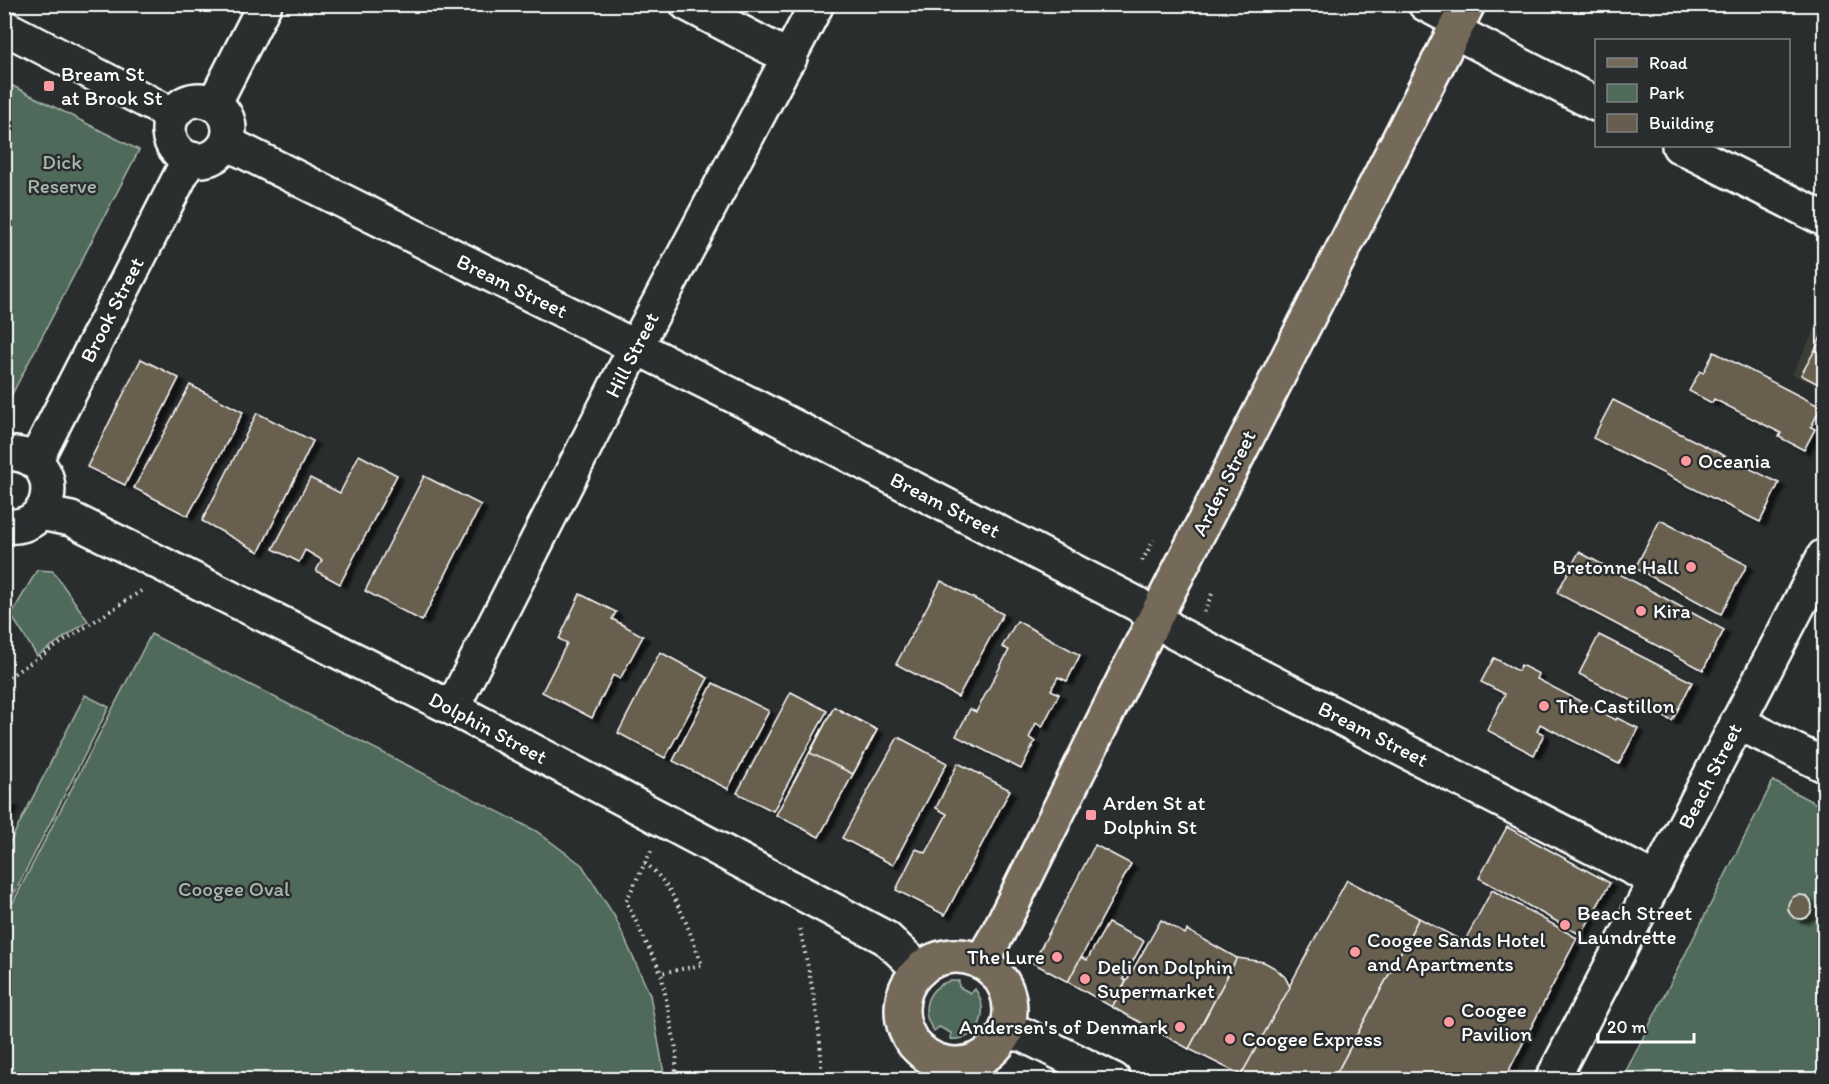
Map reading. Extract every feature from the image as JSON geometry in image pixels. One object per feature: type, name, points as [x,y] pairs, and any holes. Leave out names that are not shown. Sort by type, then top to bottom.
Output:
[{"type":"main road","name":"Arden Street","points":[[981,962],[998,933],[1460,19]]},
{"type":"main road","points":[[949,957],[966,957],[981,962],[994,972],[1004,985],[1009,1000],[1010,1016],[1005,1032],[994,1049],[971,1062],[952,1064],[933,1070],[908,1036],[903,1019],[903,1000],[909,983],[920,970],[934,961],[949,957]]},
{"type":"street","points":[[214,104],[265,4]]},
{"type":"street","points":[[687,4],[790,58]]},
{"type":"street","name":"Hill Street","points":[[452,708],[637,347],[817,4]]},
{"type":"street","points":[[1425,4],[1460,19],[1595,103]]},
{"type":"street","points":[[4,27],[173,115]]},
{"type":"street","points":[[205,100],[214,104],[221,109],[229,126],[227,143],[215,157],[206,160],[189,159],[181,154],[171,141],[170,123],[173,115],[187,103],[205,100]]},
{"type":"street","name":"Bream Street","points":[[227,143],[637,347],[1137,604],[1176,633],[1656,880]]},
{"type":"street","points":[[1681,147],[1824,219]]},
{"type":"street","name":"Brook Street","points":[[20,458],[189,159]]},
{"type":"street","points":[[4,526],[19,526],[31,522],[41,513],[49,492],[43,470],[20,458]]},
{"type":"street","name":"Dolphin Street","points":[[41,513],[71,519],[452,708],[886,938],[920,970]]},
{"type":"street","name":"Beach Street","points":[[1552,1080],[1824,556]]},
{"type":"street","points":[[1737,722],[1824,765]]},
{"type":"street","points":[[1005,1032],[1024,1035],[1114,1080]]},
{"type":"path","points":[[1142,561],[1154,540]]},
{"type":"path","points":[[4,680],[142,591]]},
{"type":"path","points":[[1202,616],[1212,594]]},
{"type":"path","points":[[651,851],[626,901],[661,973],[677,1054],[675,1080]]},
{"type":"path","points":[[645,863],[657,872],[683,914],[702,965],[661,973]]},
{"type":"path","points":[[800,928],[812,986],[822,1055],[821,1080]]},
{"type":"shaded area","points":[[1824,312],[1824,391],[1792,374]]},
{"type":"green space","name":"Dick Reserve","points":[[5,82],[139,150],[5,405]]},
{"type":"green space","points":[[37,570],[53,571],[88,621],[37,656],[11,615]]},
{"type":"green space","name":"Coogee Oval","points":[[151,634],[536,831],[582,865],[615,917],[650,995],[665,1079],[5,1079],[5,918]]},
{"type":"green space","points":[[85,695],[109,707],[5,912],[5,852]]},
{"type":"green space","points":[[1773,781],[1824,808],[1824,1079],[1622,1079]]},
{"type":"green space","points":[[949,981],[959,981],[959,987],[971,993],[975,989],[982,1007],[980,1023],[969,1036],[960,1039],[950,1039],[951,1033],[939,1027],[934,1031],[927,1016],[926,1008],[930,995],[935,989]]},
{"type":"building","points":[[1824,330],[1824,355],[1815,350]]},
{"type":"building","points":[[1815,350],[1824,355],[1824,387],[1801,375]]},
{"type":"building","points":[[1714,352],[1821,407],[1811,427],[1815,429],[1804,450],[1779,437],[1781,433],[1714,399],[1712,403],[1689,391],[1700,371],[1703,373]]},
{"type":"building","points":[[141,359],[179,378],[125,485],[87,467]]},
{"type":"building","points":[[190,385],[243,412],[188,516],[134,488]]},
{"type":"building","name":"Oceania","points":[[1613,400],[1779,483],[1760,522],[1593,438]]},
{"type":"building","points":[[257,413],[313,441],[259,552],[202,521]]},
{"type":"building","points":[[359,455],[397,475],[340,584],[316,571],[322,560],[305,550],[299,562],[273,549],[310,478],[340,493]]},
{"type":"building","points":[[424,476],[481,505],[422,621],[365,591]]},
{"type":"building","name":"Bretonne Hall","points":[[1660,520],[1747,565],[1721,614],[1635,568]]},
{"type":"building","name":"Kira","points":[[1579,552],[1724,630],[1703,670],[1557,593]]},
{"type":"building","points":[[941,581],[1003,614],[958,697],[896,664]]},
{"type":"building","points":[[580,594],[616,612],[612,619],[643,636],[620,679],[613,675],[592,718],[542,692],[567,643],[559,639]]},
{"type":"building","points":[[1017,621],[1080,655],[1067,681],[1058,677],[1051,690],[1059,694],[1042,727],[1036,723],[1029,738],[1035,741],[1021,769],[956,736],[970,709],[976,712],[1009,650],[1002,647]]},
{"type":"building","points":[[1599,635],[1692,682],[1672,721],[1579,674]]},
{"type":"building","points":[[660,652],[708,678],[665,758],[618,733]]},
{"type":"building","name":"The Castillon","points":[[1494,658],[1518,671],[1521,665],[1539,674],[1537,679],[1616,720],[1617,718],[1638,728],[1619,764],[1540,724],[1537,731],[1544,734],[1534,755],[1487,730],[1505,694],[1481,682]]},
{"type":"building","points":[[713,683],[769,711],[728,789],[673,761]]},
{"type":"building","points":[[791,692],[827,711],[773,811],[737,793]]},
{"type":"building","points":[[834,707],[877,730],[819,837],[776,815]]},
{"type":"building","points":[[834,707],[877,730],[853,774],[810,753]]},
{"type":"building","points":[[898,737],[947,763],[893,865],[842,838]]},
{"type":"building","points":[[958,763],[1010,790],[945,915],[896,890],[916,849],[926,853],[947,814],[936,808]]},
{"type":"building","points":[[4,800],[13,804],[4,821]]},
{"type":"building","points":[[1507,827],[1610,883],[1581,935],[1479,878]]},
{"type":"building","points":[[1095,845],[1131,864],[1068,982],[1033,963]]},
{"type":"building","name":"Coogee Sands Hotel and Apartments","points":[[1347,880],[1419,918],[1333,1080],[1250,1080],[1241,1075]]},
{"type":"building","name":"Coogee Pavilion","points":[[1492,890],[1577,938],[1504,1080],[1333,1080],[1419,918],[1464,942]]},
{"type":"building","points":[[1800,895],[1805,896],[1811,902],[1811,912],[1805,918],[1800,919],[1795,918],[1789,912],[1788,907],[1789,902],[1795,896]]},
{"type":"building","points":[[1161,920],[1185,934],[1187,930],[1237,958],[1189,1049],[1112,1007]]},
{"type":"building","points":[[1108,923],[1144,941],[1123,979],[1126,981],[1112,1007],[1068,982],[1081,957],[1087,960]]},
{"type":"building","points":[[1237,958],[1264,962],[1275,968],[1285,977],[1290,987],[1241,1075],[1189,1049]]},
{"type":"place","name":"Bream St at Brook St","points":[[49,86]]},
{"type":"place","name":"Oceania","points":[[1686,461]]},
{"type":"place","name":"Bretonne Hall","points":[[1691,567]]},
{"type":"place","name":"Kira","points":[[1641,611]]},
{"type":"place","name":"The Castillon","points":[[1544,706]]},
{"type":"place","name":"Arden St at Dolphin St","points":[[1091,815]]},
{"type":"place","name":"Beach Street Laundrette","points":[[1565,925]]},
{"type":"place","name":"Coogee Sands Hotel and Apartments","points":[[1355,952]]},
{"type":"place","name":"The Lure","points":[[1057,957]]},
{"type":"place","name":"Deli on Dolphin Supermarket","points":[[1085,979]]},
{"type":"place","name":"Coogee Pavilion","points":[[1449,1022]]},
{"type":"place","name":"Andersen's of Denmark","points":[[1180,1027]]},
{"type":"place","name":"Coogee Express","points":[[1230,1039]]}]
